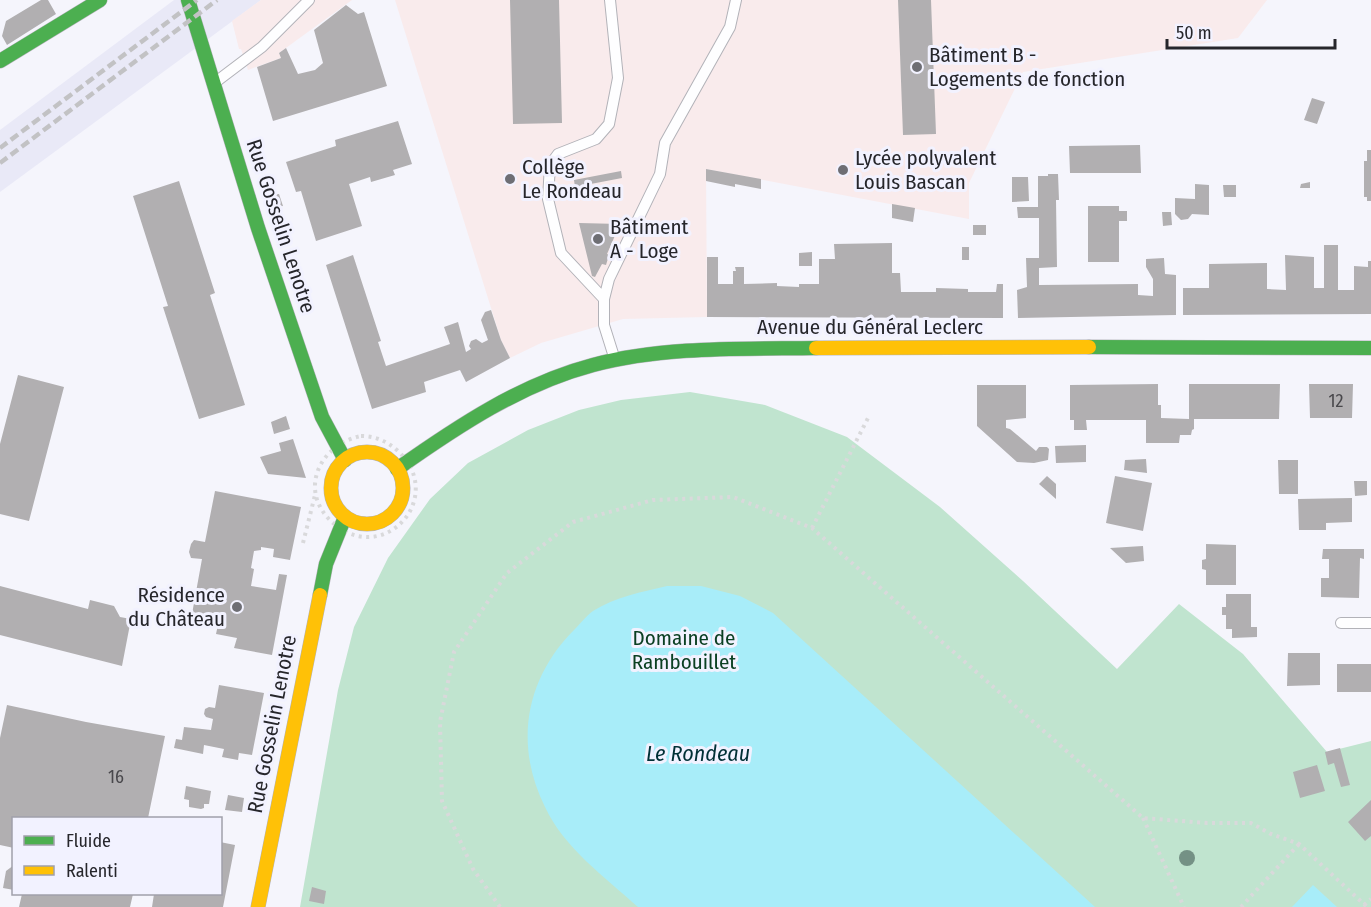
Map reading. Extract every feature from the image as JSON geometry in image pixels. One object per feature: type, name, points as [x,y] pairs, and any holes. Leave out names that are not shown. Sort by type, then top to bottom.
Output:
[{"type":"main road","points":[[0,61],[100,0]]},
{"type":"main road","name":"Rue Gosselin Lenotre","points":[[188,0],[258,228],[322,417],[345,460]]},
{"type":"main road","name":"Avenue du Général Leclerc","points":[[402,466],[458,426],[525,390],[593,365],[654,354],[874,346],[1371,348]]},
{"type":"main road","points":[[368,453],[380,455],[402,466],[402,493],[399,504],[392,514],[383,521],[372,524],[342,522],[331,491],[332,479],[337,468],[345,460],[356,454],[368,453]]},
{"type":"main road","name":"Rue Gosselin Lenotre","points":[[258,907],[326,564],[342,522]]},
{"type":"lane","points":[[214,83],[262,47],[309,0]]},
{"type":"lane","points":[[604,299],[561,253],[548,199],[550,165],[558,154],[596,140],[609,124],[618,78],[610,0]]},
{"type":"lane","points":[[615,360],[604,325],[604,299],[609,279],[660,174],[666,143],[730,27],[736,0]]},
{"type":"lane","points":[[1341,622],[1371,622]]},
{"type":"path","points":[[812,528],[869,417]]},
{"type":"path","points":[[361,436],[378,438],[393,447],[402,466],[415,477],[416,495],[406,518],[389,532],[372,538],[356,535],[342,522],[324,513],[316,502],[318,468],[344,440],[361,436]]},
{"type":"path","points":[[500,907],[473,869],[442,801],[440,722],[453,652],[507,573],[573,522],[653,500],[733,497],[812,528],[1143,818],[1184,907]]},
{"type":"path","points":[[1143,818],[1207,823],[1251,823],[1271,834],[1299,844],[1365,906],[1371,899]]},
{"type":"path","points":[[1241,907],[1299,844]]},
{"type":"shaded area","points":[[174,0],[261,0],[0,192],[0,130]]},
{"type":"shaded area","points":[[261,0],[352,0],[279,53],[281,58],[248,70],[241,49],[239,49],[232,21]]},
{"type":"shaded area","name":"Lycée polyvalent Louis Bascan","points":[[395,0],[1267,0],[1238,38],[1023,72],[969,183],[969,219],[706,169],[707,317],[623,319],[541,343],[510,358],[501,340]]},
{"type":"green space","name":"Domaine de Rambouillet","points":[[690,392],[765,405],[847,437],[940,507],[1117,669],[1179,604],[1243,654],[1327,752],[1371,741],[1371,907],[300,907],[338,690],[354,627],[388,558],[430,499],[468,463],[528,430],[579,410],[621,400]]},
{"type":"water","name":"Le Rondeau","points":[[667,586],[701,586],[740,596],[773,613],[1095,907],[638,907],[574,849],[553,822],[535,784],[528,737],[529,714],[544,670],[557,649],[588,615],[601,606],[619,599]]},
{"type":"water","points":[[1313,885],[1337,907],[1292,907]]},
{"type":"building","points":[[41,0],[48,0],[56,14],[7,45],[2,36],[6,21]]},
{"type":"building","points":[[510,0],[559,0],[562,123],[513,124]]},
{"type":"building","name":"Bâtiment B - Logements de fonction","points":[[898,0],[931,0],[936,134],[903,135]]},
{"type":"building","points":[[346,5],[358,14],[364,12],[387,86],[273,121],[257,67],[281,58],[279,53],[286,48],[298,74],[315,70],[323,63],[314,30]]},
{"type":"building","points":[[1312,98],[1325,102],[1317,124],[1304,120]]},
{"type":"building","points":[[398,121],[412,164],[393,170],[395,175],[371,182],[370,177],[349,184],[362,226],[316,241],[301,191],[296,192],[286,162],[336,146],[335,140]]},
{"type":"building","points":[[1140,145],[1141,173],[1070,173],[1069,146]]},
{"type":"building","points":[[1367,150],[1371,150],[1371,201],[1367,201],[1367,197],[1364,197],[1364,161],[1367,161]]},
{"type":"building","points":[[706,169],[761,179],[761,189],[706,181]]},
{"type":"building","points":[[621,171],[622,178],[575,187],[574,180]]},
{"type":"building","points":[[1048,174],[1058,174],[1057,267],[1039,268],[1039,285],[1138,284],[1138,295],[1153,296],[1153,279],[1146,267],[1146,259],[1164,258],[1165,274],[1176,275],[1176,315],[1018,318],[1017,290],[1027,287],[1026,258],[1039,258],[1039,218],[1018,218],[1017,207],[1038,207],[1038,176],[1048,176]]},
{"type":"building","points":[[1012,177],[1028,177],[1029,201],[1012,202]]},
{"type":"building","points":[[179,181],[215,293],[210,295],[245,405],[199,419],[163,307],[168,306],[133,196]]},
{"type":"building","points":[[1310,182],[1310,188],[1300,188],[1301,184]]},
{"type":"building","points":[[1195,184],[1209,185],[1209,215],[1192,214],[1188,219],[1181,220],[1175,214],[1175,198],[1195,199]]},
{"type":"building","points":[[1223,185],[1236,185],[1236,197],[1224,197]]},
{"type":"building","points":[[279,194],[283,206],[278,207],[274,195]]},
{"type":"building","points":[[892,204],[915,208],[913,222],[892,218]]},
{"type":"building","points":[[1088,206],[1119,206],[1119,211],[1127,211],[1127,221],[1119,221],[1119,262],[1088,262]]},
{"type":"building","points":[[1162,212],[1171,212],[1172,225],[1163,226]]},
{"type":"building","name":"Bâtiment A - Loge","points":[[579,223],[620,224],[607,254],[609,255],[606,265],[602,264],[595,277],[592,276]]},
{"type":"building","points":[[973,225],[986,225],[986,235],[973,235]]},
{"type":"building","points":[[892,243],[892,273],[900,273],[901,292],[936,292],[936,288],[968,289],[968,292],[996,292],[997,284],[1003,284],[1003,318],[707,317],[707,257],[718,257],[718,284],[733,284],[735,267],[744,267],[744,284],[777,283],[777,286],[799,287],[799,284],[819,284],[819,259],[835,259],[834,244]]},
{"type":"building","points":[[1324,245],[1338,245],[1338,290],[1354,290],[1354,266],[1368,267],[1368,261],[1371,261],[1371,314],[1183,315],[1183,288],[1209,288],[1209,264],[1267,263],[1267,289],[1286,290],[1285,255],[1314,257],[1314,288],[1324,288]]},
{"type":"building","points":[[962,247],[969,247],[969,260],[962,260]]},
{"type":"building","points":[[812,252],[812,266],[799,266],[799,253]]},
{"type":"building","points":[[353,255],[381,341],[378,342],[386,366],[450,344],[444,327],[458,322],[466,352],[471,349],[469,346],[471,341],[476,339],[482,343],[488,340],[481,320],[485,312],[491,310],[510,358],[466,382],[460,370],[424,382],[426,392],[372,409],[326,265]]},
{"type":"building","points":[[18,375],[64,387],[29,521],[0,514],[0,444]]},
{"type":"building","points":[[1158,384],[1158,405],[1161,405],[1161,418],[1189,419],[1189,384],[1280,384],[1279,419],[1194,419],[1194,429],[1191,435],[1180,435],[1179,443],[1146,443],[1146,420],[1086,420],[1087,430],[1074,430],[1074,420],[1070,420],[1070,385]]},
{"type":"building","points":[[1309,384],[1353,384],[1352,418],[1310,418]]},
{"type":"building","points":[[977,385],[1026,385],[1026,418],[1006,420],[1006,428],[1036,451],[1039,447],[1047,447],[1049,449],[1048,460],[1034,463],[1017,462],[977,426]]},
{"type":"building","points":[[286,416],[290,429],[274,434],[271,422]]},
{"type":"building","points":[[293,439],[306,478],[268,474],[260,457],[281,451],[279,443]]},
{"type":"building","points":[[1086,445],[1086,462],[1056,463],[1055,446]]},
{"type":"building","points":[[1146,459],[1147,473],[1124,470],[1125,460]]},
{"type":"building","points":[[1278,460],[1298,460],[1298,494],[1279,494]]},
{"type":"building","points":[[1047,476],[1056,484],[1056,499],[1039,484]]},
{"type":"building","points":[[1115,476],[1152,483],[1143,531],[1106,523]]},
{"type":"building","points":[[1354,481],[1367,481],[1367,495],[1355,496]]},
{"type":"building","points":[[215,491],[301,507],[290,560],[273,557],[274,549],[261,547],[261,550],[254,551],[251,586],[276,590],[279,574],[287,575],[272,655],[234,648],[237,638],[216,634],[219,620],[192,614],[202,559],[191,558],[189,552],[194,540],[205,542]]},
{"type":"building","points":[[1352,498],[1352,522],[1326,523],[1326,530],[1299,530],[1298,499]]},
{"type":"building","points":[[1206,544],[1236,545],[1236,585],[1206,585],[1206,570],[1202,569],[1202,560],[1206,559]]},
{"type":"building","points":[[1143,546],[1144,561],[1126,563],[1110,548]]},
{"type":"building","points":[[1323,549],[1364,549],[1364,559],[1360,558],[1359,598],[1321,597],[1321,578],[1329,578],[1329,559],[1322,559]]},
{"type":"building","points":[[0,586],[88,609],[90,600],[114,606],[120,617],[131,619],[122,666],[0,635]]},
{"type":"building","points":[[1226,594],[1251,594],[1251,627],[1257,627],[1257,637],[1232,638],[1232,629],[1226,629],[1226,615],[1222,615],[1222,607],[1226,607]]},
{"type":"building","points":[[1288,653],[1320,653],[1320,685],[1287,686]]},
{"type":"building","points":[[1337,664],[1371,664],[1371,692],[1337,692]]},
{"type":"building","points":[[219,685],[264,693],[252,755],[239,753],[238,760],[222,757],[224,749],[204,745],[203,754],[174,748],[176,739],[182,740],[184,727],[211,730],[213,719],[204,714],[205,709],[215,708]]},
{"type":"building","points":[[7,705],[165,736],[148,817],[12,817],[12,848],[0,845],[0,738]]},
{"type":"building","points":[[1340,748],[1350,785],[1341,787],[1334,763],[1328,765],[1325,752]]},
{"type":"building","points":[[1317,765],[1325,791],[1300,798],[1293,772]]},
{"type":"building","points":[[186,786],[211,791],[209,804],[204,804],[204,808],[201,809],[189,807],[189,800],[184,799]]},
{"type":"building","points":[[228,795],[244,798],[242,812],[225,810]]},
{"type":"building","points":[[1371,800],[1371,836],[1365,841],[1348,822]]},
{"type":"building","points":[[222,842],[235,845],[223,907],[152,907],[154,895],[222,895]]},
{"type":"building","points":[[12,866],[12,890],[3,888],[6,871]]},
{"type":"building","points":[[312,887],[326,891],[324,904],[309,901]]},
{"type":"building","points":[[22,895],[133,895],[130,907],[19,907]]},
{"type":"railway","points":[[0,148],[197,0]]},
{"type":"railway","points":[[0,163],[217,0]]},
{"type":"traffic: fast","points":[[0,61],[100,0]]},
{"type":"traffic: fast","points":[[188,0],[258,228],[322,417],[345,460]]},
{"type":"traffic: fast","points":[[1089,347],[1371,348]]},
{"type":"traffic: fast","points":[[397,469],[443,437],[515,395],[566,373],[593,365],[647,354],[732,349],[816,348]]},
{"type":"traffic: fast","points":[[320,595],[326,564],[345,517]]},
{"type":"traffic: slow","points":[[816,348],[1089,347]]},
{"type":"traffic: slow","points":[[367,452],[387,458],[397,468],[403,488],[397,508],[387,518],[367,524],[347,518],[337,508],[331,488],[337,468],[347,458],[367,452]]},
{"type":"traffic: slow","points":[[258,907],[320,595]]},
{"type":"place","name":"Bâtiment B - Logements de fonction","points":[[917,67]]},
{"type":"place","name":"Lycée polyvalent Louis Bascan","points":[[843,170]]},
{"type":"place","name":"Collège Le Rondeau","points":[[510,179]]},
{"type":"place","name":"Bâtiment A - Loge","points":[[598,239]]},
{"type":"place","name":"Résidence du Château","points":[[237,607]]}]
